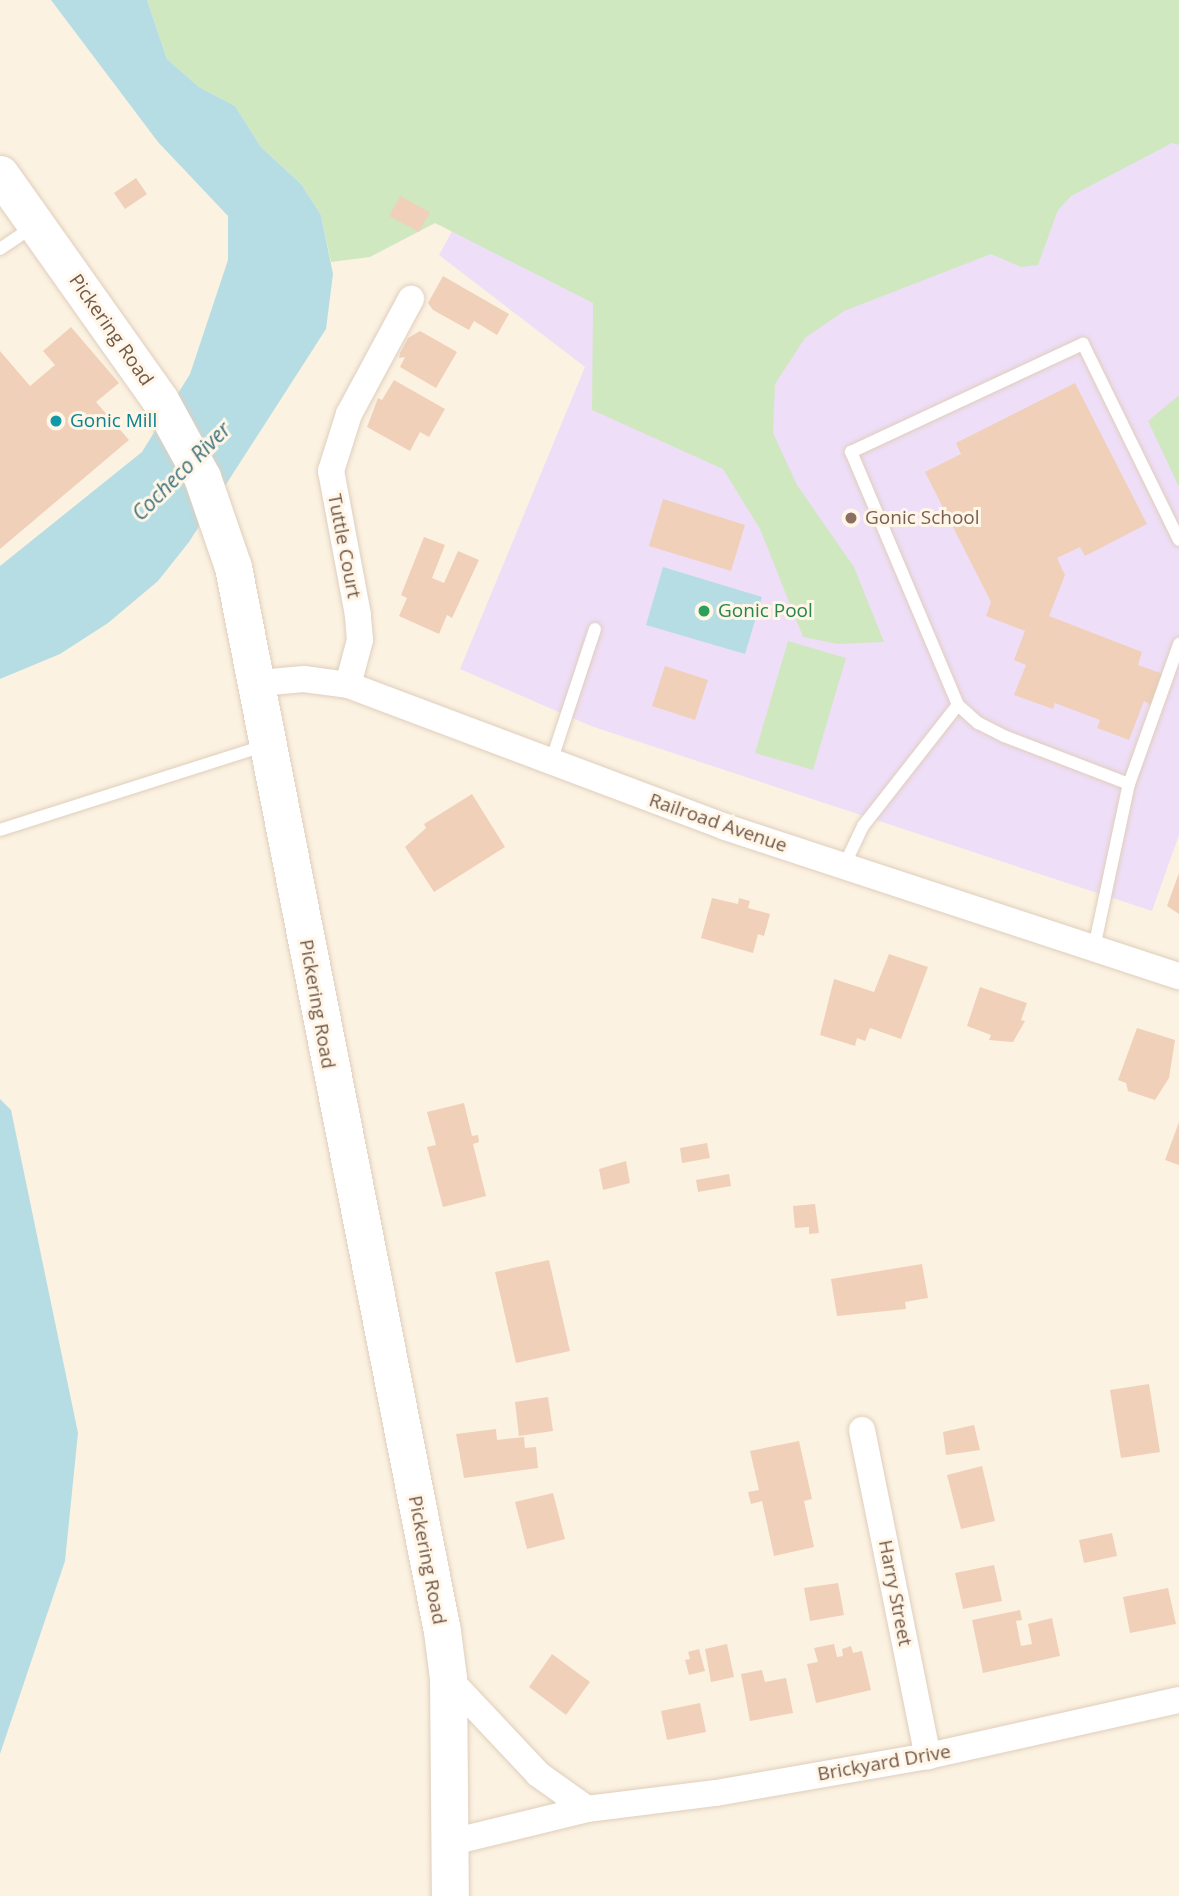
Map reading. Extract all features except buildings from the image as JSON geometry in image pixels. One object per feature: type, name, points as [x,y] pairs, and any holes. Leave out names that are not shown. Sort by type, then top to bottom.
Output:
[{"type":"main road","name":"Pickering Road","points":[[0,174],[160,400],[202,477],[223,534],[259,683],[448,1678],[452,1842],[450,1896]]},
{"type":"street","name":"Tuttle Court","points":[[348,685],[360,640],[358,615],[331,471],[349,414],[411,299]]},
{"type":"street","name":"Railroad Avenue","points":[[259,683],[304,679],[348,685],[551,763],[844,866],[1179,975]]},
{"type":"street","name":"Harry Street","points":[[862,1430],[928,1756]]},
{"type":"street","points":[[448,1678],[529,1766],[586,1810]]},
{"type":"street","name":"Brickyard Drive","points":[[452,1842],[586,1810],[716,1793],[928,1756],[1179,1700]]},
{"type":"lane","points":[[0,249],[36,224]]},
{"type":"lane","points":[[1129,784],[1004,736],[978,723],[958,705],[851,452],[1083,344],[1179,540]]},
{"type":"lane","points":[[551,763],[595,629]]},
{"type":"lane","points":[[1094,948],[1129,784],[1179,644]]},
{"type":"lane","points":[[844,866],[863,825],[958,705]]},
{"type":"lane","points":[[0,830],[270,743]]},
{"type":"shaded area","name":"Gonic School","points":[[1179,0],[1179,835],[1152,911],[591,726],[460,669],[585,367],[439,255],[480,180]]},
{"type":"green space","points":[[147,0],[1179,0],[1179,145],[1172,143],[1071,196],[1058,210],[1038,265],[1021,267],[991,254],[844,311],[805,338],[775,384],[773,433],[797,485],[854,567],[884,642],[838,644],[803,637],[760,529],[723,469],[592,410],[593,303],[435,223],[370,257],[331,262],[321,215],[301,184],[261,147],[235,106],[199,87],[167,59]]},
{"type":"green space","points":[[1179,395],[1179,487],[1148,421]]},
{"type":"green space","points":[[788,641],[846,658],[813,770],[755,753]]},
{"type":"water","name":"Cocheco River","points":[[51,0],[147,0],[167,59],[199,87],[235,106],[261,147],[301,184],[321,215],[333,274],[326,329],[189,542],[158,581],[108,623],[60,654],[0,679],[0,566],[142,452],[190,374],[228,260],[228,216],[158,142]]},
{"type":"water","name":"Gonic Pool","points":[[663,567],[762,597],[745,654],[646,625]]},
{"type":"water","points":[[0,1099],[11,1110],[78,1433],[65,1561],[0,1754]]},
{"type":"place","name":"Gonic Mill","points":[[56,421]]},
{"type":"place","name":"Gonic School","points":[[851,518]]},
{"type":"place","name":"Gonic Pool","points":[[704,611]]}]
